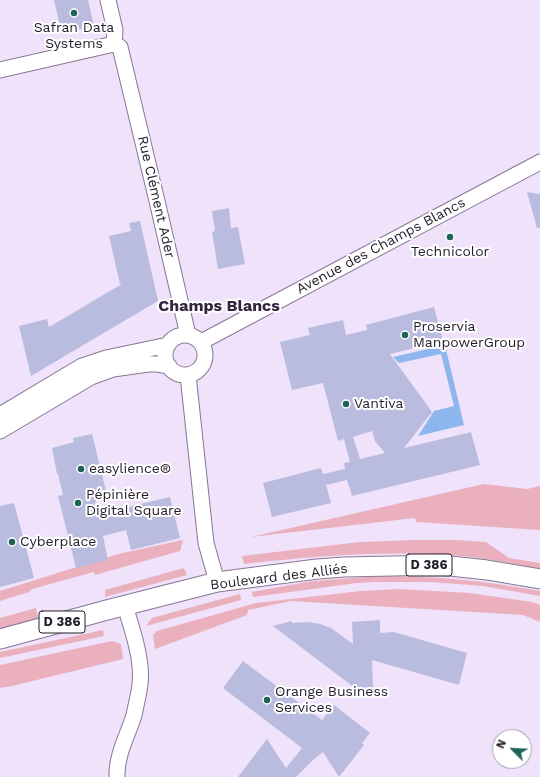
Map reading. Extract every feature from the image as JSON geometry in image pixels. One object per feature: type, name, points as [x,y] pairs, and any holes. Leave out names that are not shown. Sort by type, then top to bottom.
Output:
[{"type":"main road","name":"Boulevard des Alliés","points":[[0,639],[217,582],[337,568],[434,565],[487,570],[540,580]]},
{"type":"street","points":[[0,70],[114,44],[115,30],[108,0]]},
{"type":"street","name":"Rue Clément Ader","points":[[114,44],[120,47],[158,201],[188,335]]},
{"type":"street","name":"Avenue des Champs Blancs","points":[[201,342],[540,162]]},
{"type":"street","points":[[0,415],[47,386],[88,364],[106,358],[168,345],[176,337],[188,335],[195,337],[201,342],[206,352],[203,365],[196,372],[188,375],[175,372],[169,366],[166,358],[168,345]]},
{"type":"street","points":[[0,431],[91,378],[113,370],[148,364],[169,366]]},
{"type":"street","points":[[188,375],[205,538],[217,582]]},
{"type":"street","points":[[117,777],[117,766],[134,715],[140,683],[139,661],[125,606]]},
{"type":"shaded area","points":[[0,0],[540,0],[540,777],[0,777]]},
{"type":"shaded area","points":[[484,484],[527,489],[540,486],[540,530],[416,522],[415,518],[251,537]]},
{"type":"shaded area","points":[[183,540],[180,551],[95,575],[94,572],[32,589],[29,592],[0,601],[0,591],[118,554]]},
{"type":"shaded area","points":[[415,540],[486,542],[509,558],[540,563],[540,569],[472,557],[435,554],[353,555],[244,564],[242,556],[360,542]]},
{"type":"shaded area","points":[[184,568],[187,575],[105,597],[105,590]]},
{"type":"shaded area","points":[[381,576],[441,578],[500,584],[540,591],[540,596],[483,586],[431,582],[357,583],[253,597],[252,592],[312,581]]},
{"type":"shaded area","points":[[399,589],[469,593],[532,602],[540,605],[540,622],[523,615],[291,601],[248,610],[247,615],[155,649],[153,635],[157,631],[256,603],[361,591]]},
{"type":"shaded area","points":[[240,594],[241,600],[146,626],[152,618]]},
{"type":"shaded area","points":[[36,608],[38,618],[0,628],[0,618]]},
{"type":"shaded area","points":[[103,630],[104,636],[0,658],[0,652]]},
{"type":"shaded area","points":[[112,641],[121,644],[123,659],[0,688],[0,665]]},
{"type":"water","points":[[445,345],[464,425],[418,436],[434,411],[454,406],[441,354],[399,363],[393,357]]},
{"type":"building","name":"Safran Data Systems","points":[[54,0],[88,0],[94,26],[62,34]]},
{"type":"building","points":[[527,192],[540,194],[540,228],[537,228]]},
{"type":"building","points":[[229,208],[231,228],[238,227],[245,264],[218,269],[212,232],[215,231],[212,211]]},
{"type":"building","points":[[140,221],[158,301],[31,376],[19,326],[47,319],[49,327],[122,284],[120,284],[109,236],[131,231],[129,223]]},
{"type":"building","points":[[434,307],[443,341],[390,354],[432,412],[404,448],[471,432],[480,465],[352,496],[347,480],[326,485],[331,503],[272,517],[263,483],[321,468],[323,474],[345,469],[344,463],[350,462],[344,439],[338,441],[323,383],[292,390],[280,342],[310,335],[308,328],[343,320],[346,335],[367,330],[366,325]],"holes":[[[372,431],[375,441],[385,453],[360,459],[353,437]]]},
{"type":"building","name":"Pépinière Digital Square","points":[[92,434],[106,491],[99,493],[90,516],[170,497],[180,538],[131,550],[126,530],[103,536],[108,560],[76,568],[58,496],[63,495],[52,448],[74,442],[73,438]]},
{"type":"building","name":"Cyberplace","points":[[14,503],[34,578],[0,587],[0,506]]},
{"type":"building","points":[[380,620],[380,633],[394,632],[467,653],[459,685],[372,660],[373,687],[355,688],[273,626],[292,621],[292,623],[308,622],[320,624],[331,628],[353,644],[352,622]]},
{"type":"building","points":[[243,661],[322,720],[334,705],[370,733],[362,743],[364,745],[339,777],[323,752],[296,777],[238,777],[267,739],[286,768],[302,748],[223,688]]},
{"type":"place","name":"Safran Data Systems","points":[[74,13]]},
{"type":"place","name":"Technicolor","points":[[450,237]]},
{"type":"place","name":"Proservia ManpowerGroup","points":[[405,335]]},
{"type":"place","name":"Vantiva","points":[[346,404]]},
{"type":"place","name":"easylience®","points":[[81,469]]},
{"type":"place","name":"Pépinière Digital Square","points":[[78,503]]},
{"type":"place","name":"Cyberplace","points":[[12,542]]},
{"type":"place","name":"Orange Business Services","points":[[267,700]]},
{"type":"district","name":"Champs Blancs","points":[[219,306]]}]
